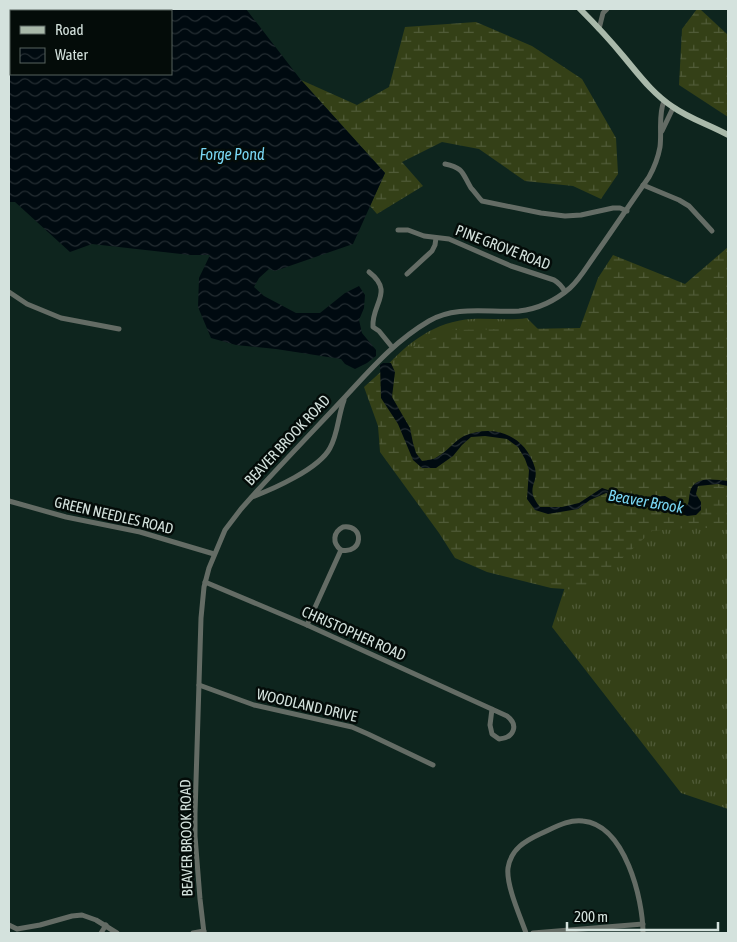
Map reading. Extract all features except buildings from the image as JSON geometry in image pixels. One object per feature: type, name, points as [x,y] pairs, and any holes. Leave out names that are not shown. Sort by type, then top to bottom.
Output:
[{"type":"main road","points":[[580,9],[600,29],[642,80],[673,108],[728,135]]},
{"type":"street","points":[[600,29],[603,13],[607,9]]},
{"type":"street","name":"BEAVER BROOK ROAD","points":[[204,932],[195,834],[201,618],[205,582],[214,554],[230,522],[390,348],[417,328],[438,317],[464,312],[536,308],[550,302],[574,284],[627,211],[654,166],[660,147],[661,109],[664,100]]},
{"type":"street","name":"BEAVER BROOK ROAD","points":[[660,134],[673,108]]},
{"type":"street","points":[[445,164],[455,166],[464,174],[482,201],[565,216],[581,215],[613,208],[627,211]]},
{"type":"street","points":[[644,185],[689,206],[712,231]]},
{"type":"street","name":"PINE GROVE ROAD","points":[[398,230],[408,230],[424,236],[449,240],[511,266],[554,280],[558,282],[565,292]]},
{"type":"street","points":[[407,274],[432,251],[436,238]]},
{"type":"street","points":[[369,272],[378,280],[381,293],[381,300],[372,320],[373,327],[379,331],[390,348]]},
{"type":"street","points":[[9,292],[27,304],[61,318],[119,329]]},
{"type":"street","points":[[251,497],[290,480],[316,464],[326,454],[332,442],[345,396]]},
{"type":"street","name":"GREEN NEEDLES ROAD","points":[[9,501],[66,517],[140,532],[214,554]]},
{"type":"street","points":[[343,527],[352,527],[358,534],[358,544],[351,550],[341,550],[334,541],[336,532],[343,527]]},
{"type":"street","points":[[307,625],[341,550]]},
{"type":"street","name":"CHRISTOPHER ROAD","points":[[205,582],[307,625],[492,709],[507,716],[512,720],[513,730],[508,737],[499,739],[492,734],[490,725],[492,709]]},
{"type":"street","name":"WOODLAND DRIVE","points":[[199,685],[254,705],[352,727],[434,765]]},
{"type":"street","points":[[526,933],[509,884],[510,860],[525,841],[564,823],[576,820],[588,821],[599,826],[618,846],[636,882],[643,933]]},
{"type":"street","points":[[9,924],[16,931],[77,915],[92,918],[117,933]]},
{"type":"street","points":[[533,933],[643,924]]},
{"type":"street","points":[[101,933],[106,925]]},
{"type":"street","points":[[193,933],[204,932]]},
{"type":"green space","points":[[697,9],[700,9],[728,35],[728,117],[679,85],[682,29]]},
{"type":"green space","points":[[476,22],[532,46],[582,79],[616,138],[618,174],[601,199],[573,186],[525,181],[479,149],[442,142],[402,162],[423,186],[377,214],[370,206],[385,173],[301,80],[357,105],[389,87],[405,27]]},
{"type":"green space","points":[[728,247],[728,530],[696,527],[652,531],[617,563],[579,590],[551,588],[487,572],[455,558],[380,452],[378,426],[364,387],[404,351],[452,330],[580,328],[598,278],[613,255],[685,284]]},
{"type":"green space","points":[[728,279],[728,809],[681,793],[552,627],[590,523],[383,370],[402,351],[423,335],[446,324],[472,319],[527,318],[540,331],[573,353]]},
{"type":"water","name":"Forge Pond","points":[[9,9],[246,9],[301,80],[385,173],[353,244],[275,271],[269,269],[259,278],[254,287],[264,296],[296,313],[320,313],[345,293],[359,286],[365,295],[364,308],[359,320],[362,333],[376,350],[376,356],[355,369],[345,364],[341,359],[236,345],[211,338],[198,307],[199,278],[210,255],[190,255],[92,244],[70,252],[15,202],[9,202]]},
{"type":"water","name":"Beaver Brook","points":[[391,363],[395,372],[392,397],[410,428],[416,453],[422,461],[435,458],[460,438],[476,432],[498,432],[508,435],[517,440],[531,457],[536,473],[532,491],[535,501],[540,507],[562,507],[579,503],[602,488],[632,498],[665,496],[685,507],[688,504],[692,487],[700,481],[728,481],[728,486],[718,484],[698,486],[696,494],[701,502],[701,510],[696,515],[687,516],[677,512],[635,505],[606,493],[590,500],[578,509],[548,514],[535,510],[527,499],[529,470],[525,459],[518,447],[507,439],[485,436],[471,437],[453,456],[436,468],[422,468],[413,460],[398,424],[381,398],[380,365]]}]
